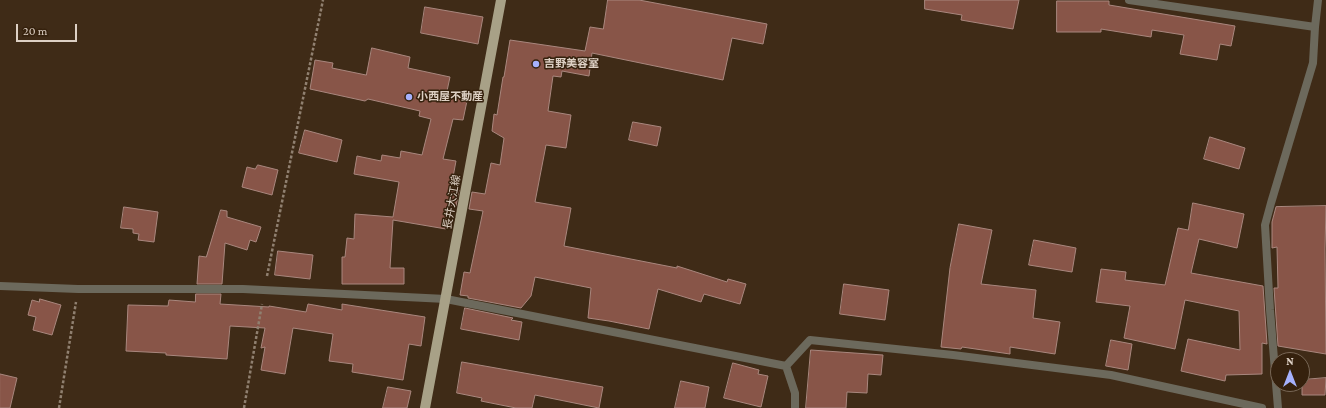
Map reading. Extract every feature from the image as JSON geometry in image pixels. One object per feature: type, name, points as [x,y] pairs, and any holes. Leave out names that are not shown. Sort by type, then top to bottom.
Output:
[{"type":"main road","name":"長井大江線","points":[[425,408],[501,0]]},
{"type":"street","points":[[1128,0],[1315,27]]},
{"type":"street","points":[[1278,408],[1270,310],[1266,225],[1271,203],[1313,63],[1318,0]]},
{"type":"street","points":[[0,286],[78,290],[243,289],[446,299],[786,366]]},
{"type":"street","points":[[786,366],[810,340],[953,355],[1111,375],[1262,408]]},
{"type":"street","points":[[786,366],[795,394],[795,408]]},
{"type":"path","points":[[244,408],[264,290],[323,0]]},
{"type":"path","points":[[58,408],[78,290]]},
{"type":"building","points":[[608,0],[639,0],[767,24],[763,44],[732,38],[723,80],[592,53],[589,76],[562,71],[561,77],[553,76],[548,111],[571,115],[566,148],[546,145],[535,202],[571,208],[564,246],[677,268],[677,266],[727,282],[728,279],[746,284],[740,304],[704,294],[701,302],[658,289],[649,329],[588,318],[591,288],[535,277],[531,296],[521,308],[468,298],[468,296],[460,295],[464,272],[470,273],[483,211],[469,209],[472,192],[485,194],[491,163],[500,165],[504,138],[492,131],[494,114],[497,115],[510,40],[585,51],[590,27],[603,29]]},
{"type":"building","points":[[925,0],[1019,0],[1013,29],[961,20],[962,15],[925,9]]},
{"type":"building","points":[[1057,1],[1109,1],[1109,5],[1235,26],[1231,46],[1220,44],[1217,60],[1180,54],[1184,35],[1152,30],[1151,37],[1101,29],[1101,32],[1057,32]]},
{"type":"building","points":[[425,7],[483,17],[478,44],[421,33]]},
{"type":"building","points":[[372,48],[410,57],[408,68],[450,77],[447,91],[468,96],[463,120],[453,119],[443,159],[456,161],[451,188],[459,190],[456,206],[450,205],[446,229],[393,220],[390,268],[404,268],[404,284],[342,284],[342,257],[345,257],[347,238],[354,239],[355,214],[393,217],[399,182],[354,174],[357,156],[381,161],[382,155],[400,158],[401,151],[422,155],[431,119],[419,116],[420,111],[368,99],[365,101],[310,89],[315,60],[333,63],[332,68],[366,75]]},
{"type":"building","points":[[633,122],[661,127],[657,146],[629,140]]},
{"type":"building","points":[[305,130],[342,140],[337,162],[299,153]]},
{"type":"building","points":[[1210,137],[1245,148],[1239,169],[1204,159]]},
{"type":"building","points":[[258,165],[278,170],[272,195],[242,187],[247,167],[255,169]]},
{"type":"building","points":[[1193,203],[1244,214],[1237,248],[1199,239],[1191,273],[1263,286],[1267,344],[1262,343],[1262,374],[1226,375],[1225,381],[1181,371],[1188,339],[1240,350],[1239,311],[1185,300],[1175,349],[1124,338],[1130,306],[1096,302],[1101,269],[1126,272],[1125,280],[1165,285],[1178,228],[1188,230]]},
{"type":"building","points":[[1326,206],[1326,354],[1278,346],[1274,288],[1278,288],[1277,247],[1272,248],[1272,222],[1276,207]]},
{"type":"building","points":[[124,207],[158,212],[154,242],[138,240],[139,234],[133,233],[133,229],[121,228]]},
{"type":"building","points":[[221,210],[227,211],[227,217],[261,227],[256,242],[250,240],[247,250],[225,243],[222,284],[197,284],[199,256],[206,257]]},
{"type":"building","points":[[959,224],[992,230],[981,284],[1036,290],[1033,318],[1060,322],[1055,354],[1010,347],[1010,354],[962,347],[961,349],[941,347],[950,268]]},
{"type":"building","points":[[1034,240],[1076,248],[1072,272],[1029,265]]},
{"type":"building","points":[[278,251],[313,255],[310,279],[275,275]]},
{"type":"building","points":[[844,284],[889,290],[885,320],[840,314]]},
{"type":"building","points":[[196,294],[221,294],[220,304],[269,306],[306,312],[308,304],[342,310],[342,304],[425,317],[421,346],[409,344],[403,380],[352,372],[353,364],[329,361],[333,334],[293,328],[285,374],[261,370],[265,347],[261,348],[265,328],[230,326],[227,359],[126,351],[128,305],[168,306],[169,300],[195,302]]},
{"type":"building","points":[[40,299],[61,305],[52,335],[33,330],[36,317],[28,315],[32,300],[39,302]]},
{"type":"building","points":[[465,308],[513,318],[511,320],[522,322],[519,340],[461,329]]},
{"type":"building","points":[[1111,340],[1132,344],[1128,370],[1106,366]]},
{"type":"building","points":[[811,350],[883,355],[881,375],[868,374],[867,393],[847,392],[846,408],[806,408]]},
{"type":"building","points":[[462,362],[603,387],[599,408],[535,395],[532,408],[516,408],[481,401],[482,398],[457,393]]},
{"type":"building","points":[[733,363],[759,370],[758,374],[768,376],[761,407],[724,398]]},
{"type":"building","points":[[0,374],[17,378],[10,408],[0,408]]},
{"type":"building","points":[[1326,378],[1325,395],[1302,395],[1302,392],[1310,392],[1310,379]]},
{"type":"building","points":[[681,381],[709,387],[705,408],[675,408]]},
{"type":"building","points":[[388,387],[411,391],[407,408],[383,408]]},
{"type":"place","name":"吉野美容室","points":[[536,64]]},
{"type":"place","name":"小西屋不動産","points":[[409,97]]}]
